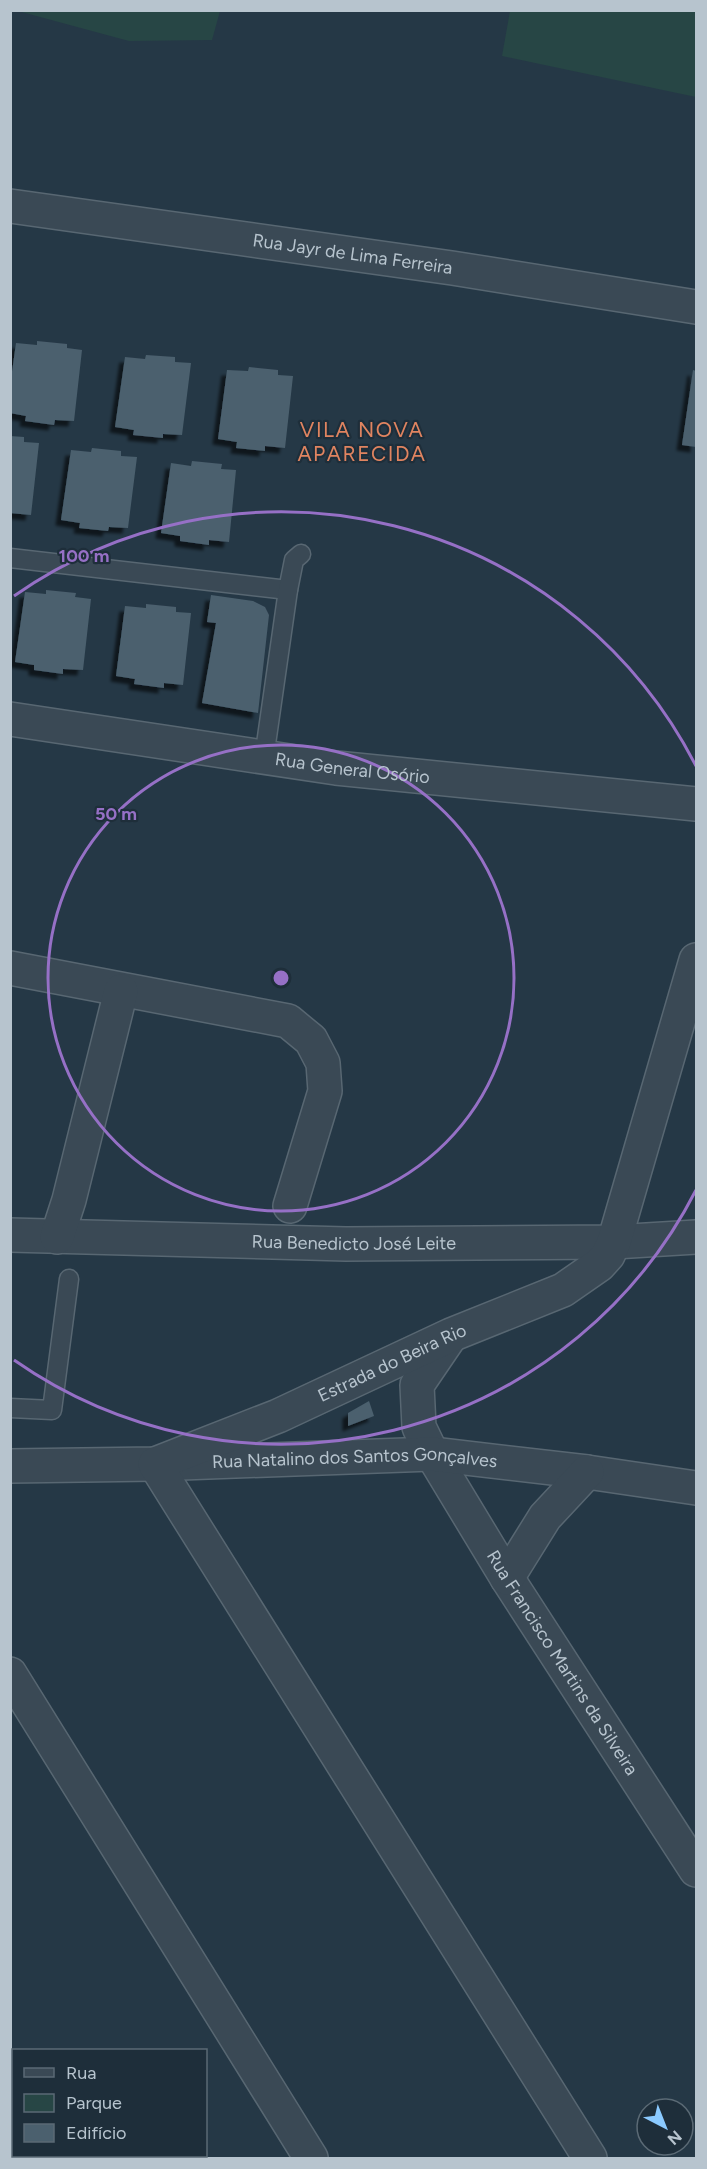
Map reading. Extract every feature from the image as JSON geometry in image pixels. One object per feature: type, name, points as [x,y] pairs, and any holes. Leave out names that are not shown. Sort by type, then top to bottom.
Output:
[{"type":"street","name":"Rua Jayr de Lima Ferreira","points":[[10,206],[452,268],[696,307]]},
{"type":"street","name":"Rua General Osório","points":[[10,719],[336,768],[696,804]]},
{"type":"street","name":"Estrada do Beira Rio","points":[[155,1464],[278,1416],[451,1335],[563,1290],[599,1265],[608,1255],[614,1242],[696,960]]},
{"type":"street","points":[[10,968],[121,991],[288,1021],[311,1040],[323,1063],[325,1091],[290,1206]]},
{"type":"street","points":[[57,1237],[69,1200],[121,991]]},
{"type":"street","name":"Rua Benedicto José Leite","points":[[10,1235],[346,1244],[614,1242],[696,1237]]},
{"type":"street","points":[[380,1369],[417,1385],[451,1335]]},
{"type":"street","name":"Rua Francisco Martins da Silveira","points":[[417,1385],[419,1427],[432,1454],[507,1578],[696,1870]]},
{"type":"street","name":"Rua Natalino dos Santos Gonçalves","points":[[10,1466],[155,1464],[432,1454],[587,1472],[696,1488]]},
{"type":"street","points":[[155,1464],[590,2158]]},
{"type":"street","points":[[507,1578],[545,1517],[587,1472]]},
{"type":"street","points":[[10,1674],[311,2158]]},
{"type":"lane","points":[[264,758],[288,590],[294,560],[301,554]]},
{"type":"lane","points":[[10,558],[288,590]]},
{"type":"lane","points":[[10,1408],[52,1410],[69,1278]]},
{"type":"green space","points":[[18,11],[220,11],[212,40],[129,41]]},
{"type":"green space","points":[[510,11],[696,11],[696,97],[502,56]]},
{"type":"building","points":[[37,341],[67,344],[67,348],[82,350],[74,421],[55,420],[54,425],[25,421],[26,416],[10,413],[10,386],[16,343],[37,345]]},
{"type":"building","points":[[146,355],[175,357],[175,362],[191,363],[182,435],[163,434],[163,438],[133,435],[134,430],[115,427],[125,357],[145,359]]},
{"type":"building","points":[[249,367],[278,370],[278,375],[293,376],[285,448],[265,446],[265,451],[236,448],[237,442],[218,439],[227,370],[248,371]]},
{"type":"building","points":[[693,370],[696,371],[696,447],[682,445]]},
{"type":"building","points":[[10,436],[24,437],[24,442],[39,443],[31,515],[10,513]]},
{"type":"building","points":[[92,448],[121,451],[121,456],[137,457],[128,528],[109,527],[108,531],[79,528],[80,523],[61,520],[71,450],[91,452]]},
{"type":"building","points":[[192,461],[222,464],[221,469],[236,470],[229,542],[209,540],[209,545],[180,541],[180,536],[161,533],[171,463],[191,466]]},
{"type":"building","points":[[46,590],[76,593],[75,597],[91,599],[83,670],[63,669],[63,674],[34,670],[34,665],[15,662],[25,592],[46,594]]},
{"type":"building","points":[[211,595],[253,601],[265,607],[269,615],[258,713],[202,703],[216,623],[207,622]]},
{"type":"building","points":[[146,604],[176,607],[176,612],[191,613],[183,685],[164,683],[164,688],[134,684],[135,679],[116,676],[125,606],[146,608]]},
{"type":"building","points":[[369,1401],[374,1416],[348,1426],[348,1413]]},
{"type":"district","name":"VILA NOVA APARECIDA","points":[[362,442]]}]
